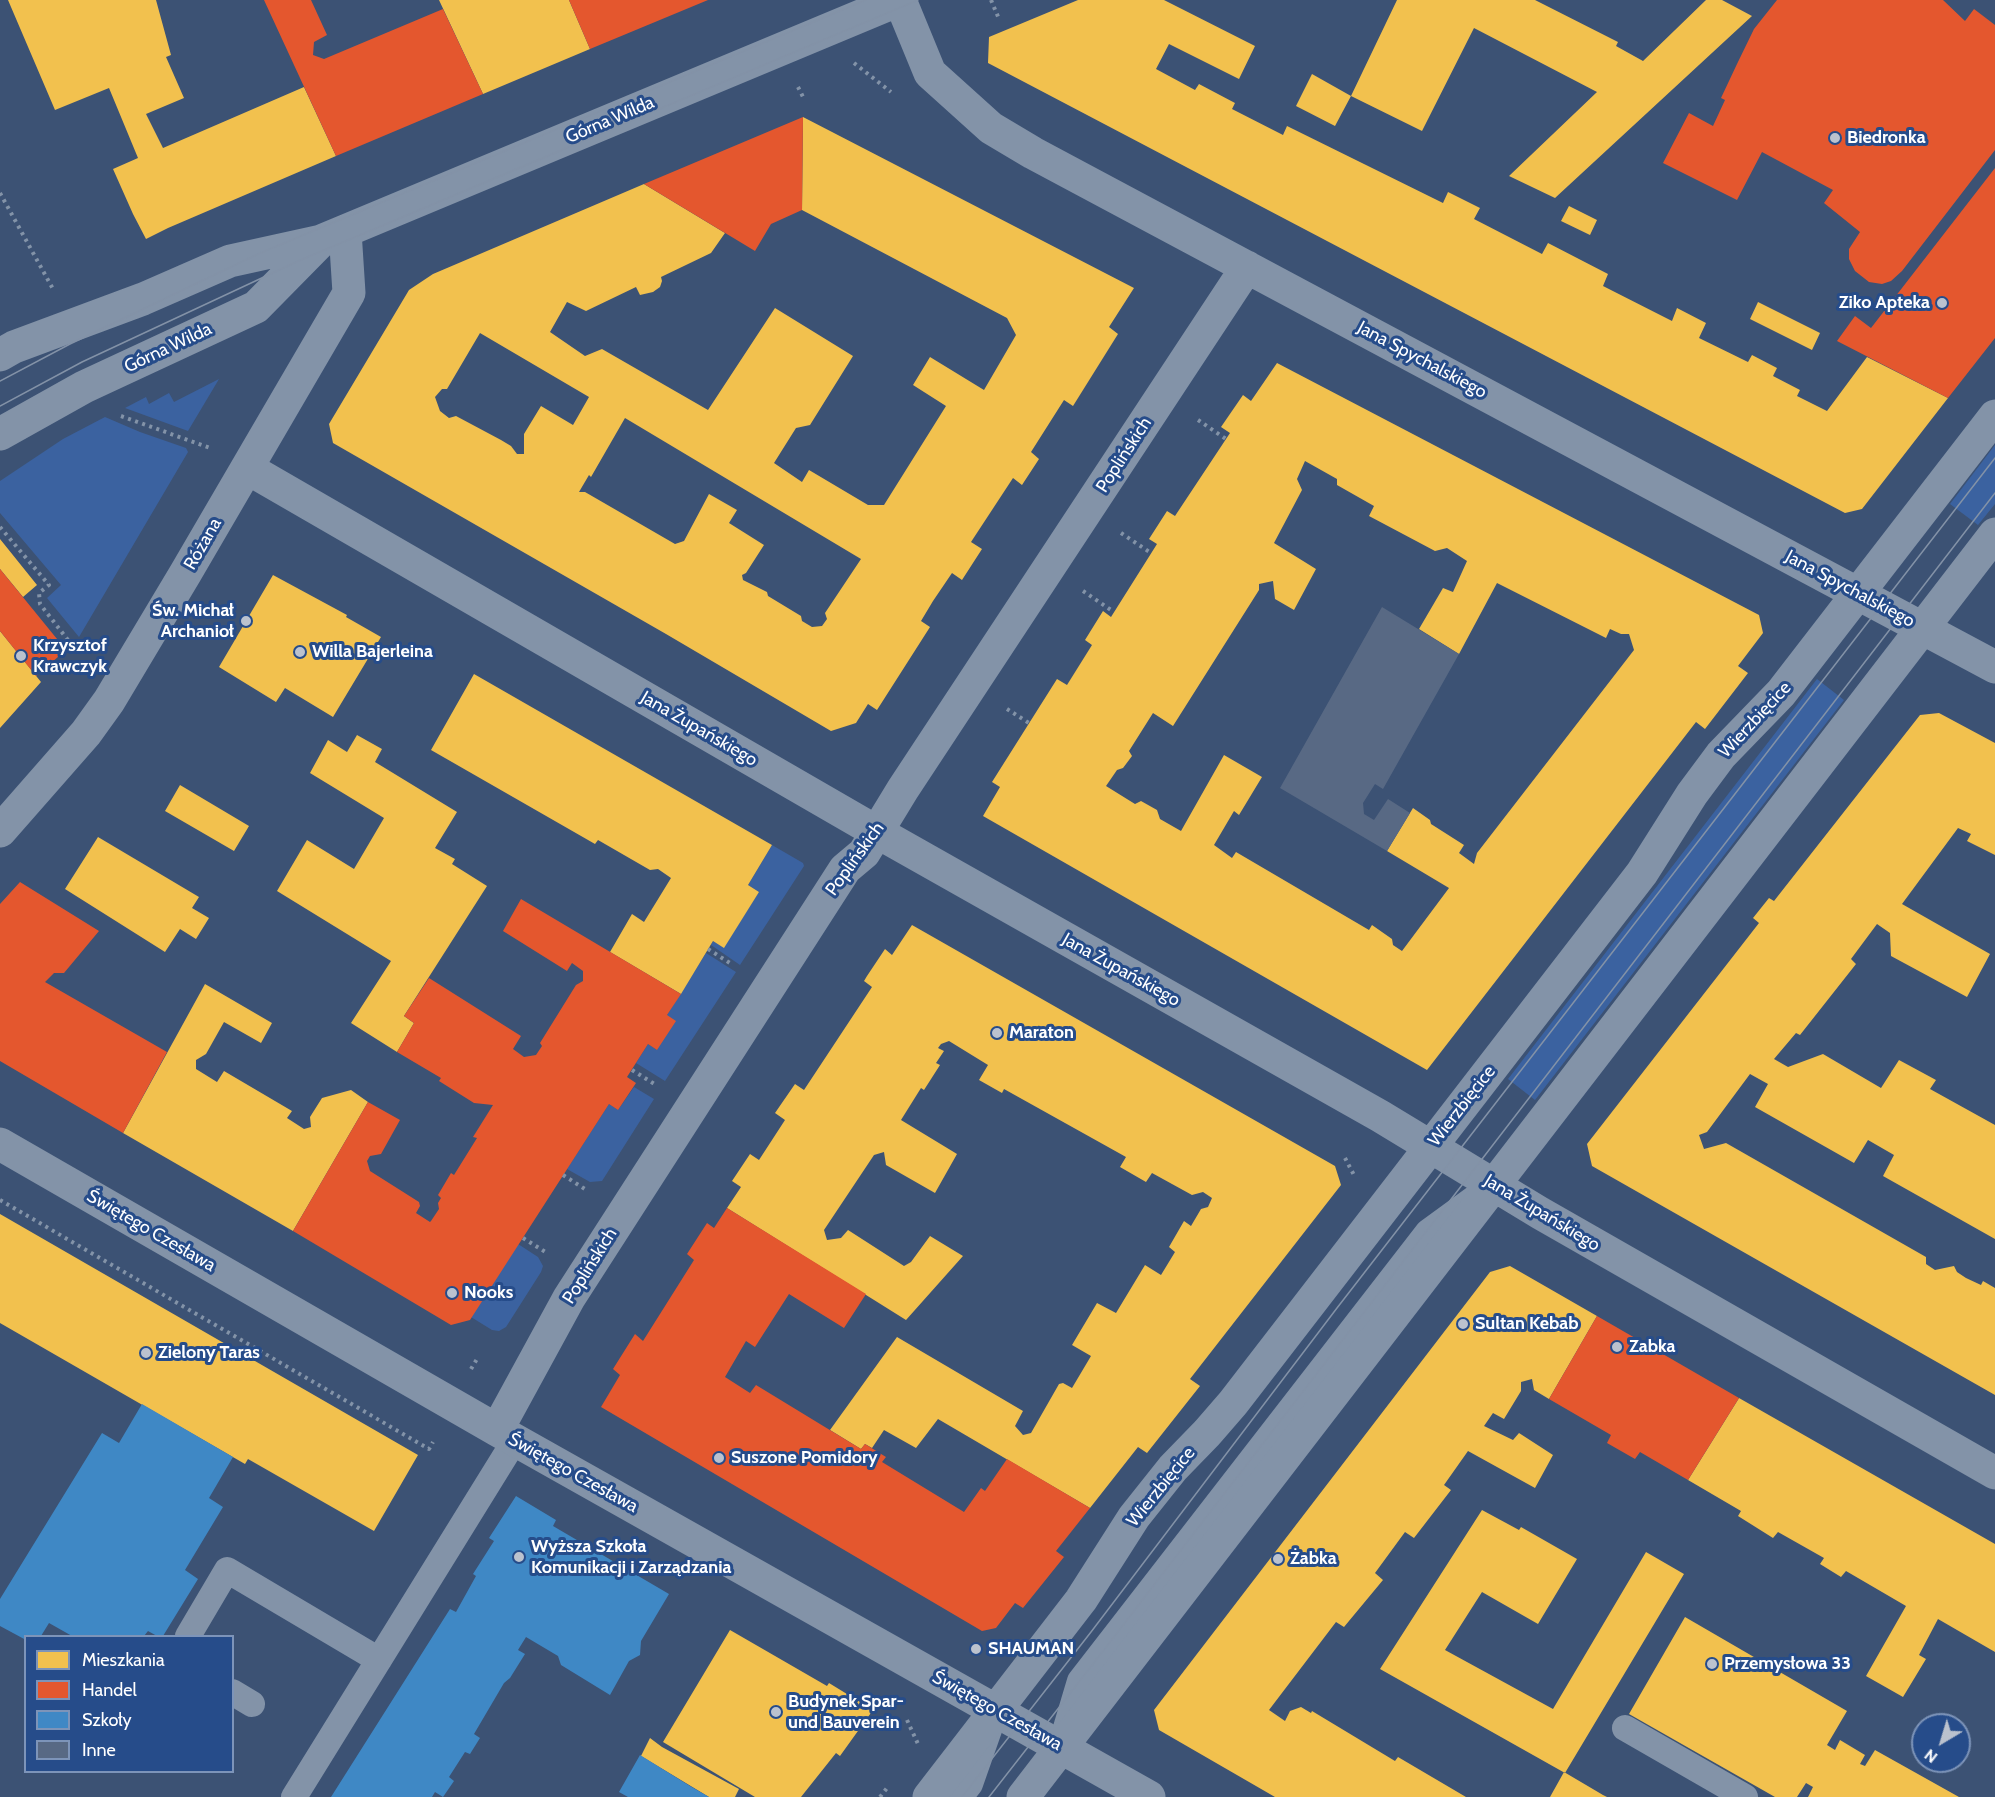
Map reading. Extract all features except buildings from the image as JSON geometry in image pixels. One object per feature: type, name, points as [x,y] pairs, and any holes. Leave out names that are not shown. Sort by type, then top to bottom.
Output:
[{"type":"street","name":"Górna Wilda","points":[[0,355],[14,347],[143,299],[230,261],[333,236],[832,13],[899,0]]},
{"type":"street","name":"Jana Spychalskiego","points":[[899,0],[930,73],[991,128],[1995,667]]},
{"type":"street","name":"Górna Wilda","points":[[0,434],[84,387],[256,307],[333,236]]},
{"type":"street","name":"Różana","points":[[0,831],[99,716],[349,293],[333,236]]},
{"type":"street","name":"Poplińskich","points":[[506,1435],[575,1288],[845,869],[864,853],[915,771],[1247,267]]},
{"type":"street","name":"Wierzbięcice","points":[[928,1797],[1081,1600],[1134,1516],[1173,1468],[1208,1433],[1233,1403],[1642,873],[1692,794],[1721,755],[1781,693],[1995,416]]},
{"type":"street","name":"Jana Żupańskiego","points":[[247,468],[877,832],[1431,1146],[1540,1214],[1995,1473]]},
{"type":"street","points":[[1023,1797],[1995,534]]},
{"type":"street","name":"Świętego Czesława","points":[[0,1144],[506,1435],[1149,1797]]},
{"type":"lane","points":[[294,1797],[379,1660],[506,1435]]},
{"type":"lane","points":[[189,1635],[227,1570],[379,1660]]},
{"type":"lane","points":[[960,1797],[970,1784],[996,1710]]},
{"type":"lane","points":[[1625,1728],[1745,1797]]},
{"type":"path","points":[[991,0],[999,20]]},
{"type":"path","points":[[0,193],[53,290]]},
{"type":"path","points":[[1189,414],[1226,439]]},
{"type":"path","points":[[143,424],[211,448]]},
{"type":"path","points":[[0,527],[49,585],[39,593],[39,604],[78,653]]},
{"type":"path","points":[[1116,529],[1151,553]]},
{"type":"path","points":[[1078,588],[1114,612]]},
{"type":"path","points":[[1002,705],[1029,723]]},
{"type":"path","points":[[708,949],[737,968]]},
{"type":"path","points":[[632,1070],[660,1088]]},
{"type":"path","points":[[564,1175],[592,1193]]},
{"type":"path","points":[[0,1200],[429,1449],[434,1440]]},
{"type":"path","points":[[523,1238],[551,1256]]},
{"type":"shaded area","points":[[219,379],[188,431],[125,408],[146,397],[149,404],[169,393],[174,402]]},
{"type":"shaded area","points":[[105,417],[186,448],[188,452],[79,637],[47,598],[61,585],[0,513],[0,481],[63,439]]},
{"type":"shaded area","points":[[1995,445],[1995,504],[1978,525],[1950,504]]},
{"type":"shaded area","points":[[1817,679],[1844,700],[1535,1100],[1508,1079]]},
{"type":"shaded area","points":[[772,845],[803,863],[804,866],[740,965],[711,945],[713,941],[724,947],[759,892],[748,885]]},
{"type":"shaded area","points":[[706,953],[736,972],[665,1081],[636,1063],[648,1044],[657,1050],[667,1015]]},
{"type":"shaded area","points":[[634,1087],[654,1099],[602,1181],[590,1182],[567,1169],[609,1104],[618,1110]]},
{"type":"shaded area","points":[[518,1244],[538,1257],[543,1266],[506,1327],[499,1331],[492,1330],[471,1317]]},
{"type":"tram line","points":[[0,381],[70,344],[258,254],[866,0]]},
{"type":"tram line","points":[[0,406],[82,362],[296,262],[918,0]]},
{"type":"tram line","points":[[962,1797],[1995,458]]},
{"type":"tram line","points":[[989,1797],[1995,493]]},
{"type":"place","name":"Biedronka","points":[[1835,138]]},
{"type":"place","name":"Ziko Apteka","points":[[1942,303]]},
{"type":"place","name":"Św. Michał Archanioł","points":[[246,621]]},
{"type":"place","name":"Willa Bajerleina","points":[[300,652]]},
{"type":"place","name":"Krzysztof Krawczyk","points":[[21,656]]},
{"type":"place","name":"Maraton","points":[[997,1033]]},
{"type":"place","name":"Nooks","points":[[452,1293]]},
{"type":"place","name":"Sultan Kebab","points":[[1463,1324]]},
{"type":"place","name":"Zabka","points":[[1617,1347]]},
{"type":"place","name":"Zielony Taras","points":[[146,1353]]},
{"type":"place","name":"Suszone Pomidory","points":[[719,1458]]},
{"type":"place","name":"Wyższa Szkoła Komunikacji i Zarządzania","points":[[519,1557]]},
{"type":"place","name":"Żabka","points":[[1278,1559]]},
{"type":"place","name":"SHAUMAN","points":[[976,1649]]},
{"type":"place","name":"Przemysłowa 33","points":[[1712,1664]]},
{"type":"place","name":"Budynek Spar- und Bauverein","points":[[776,1712]]}]
